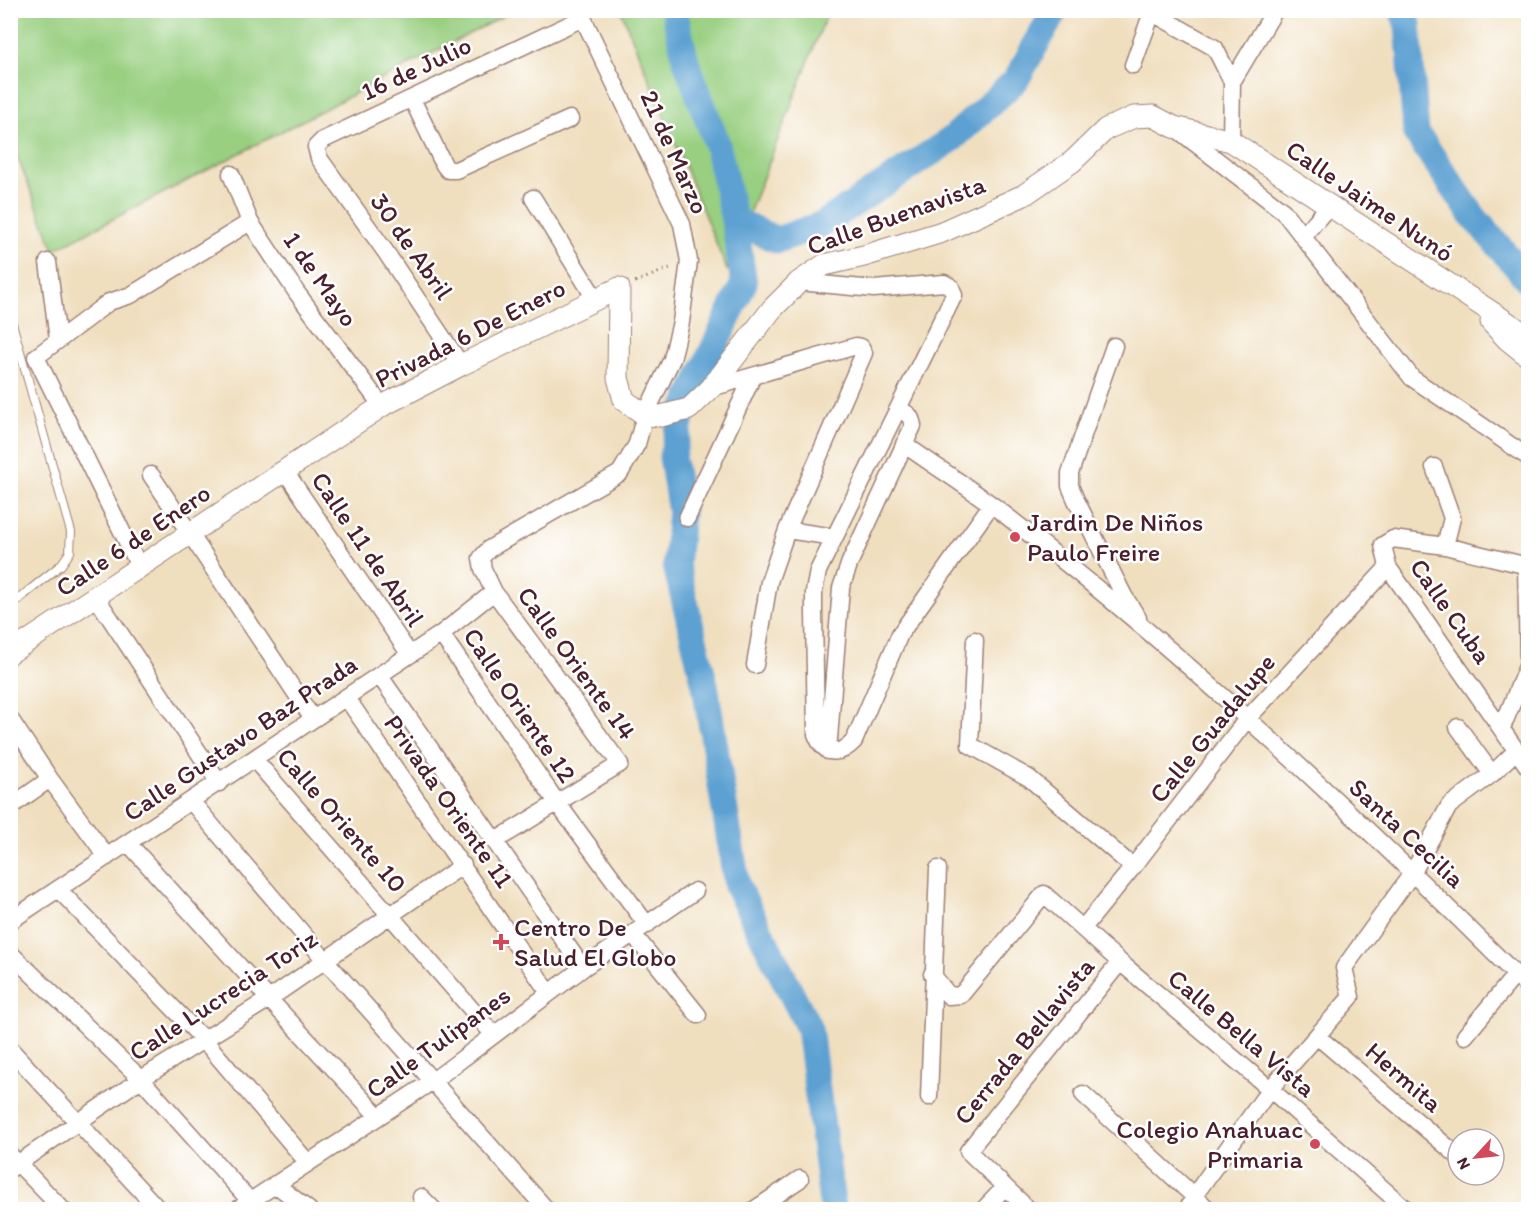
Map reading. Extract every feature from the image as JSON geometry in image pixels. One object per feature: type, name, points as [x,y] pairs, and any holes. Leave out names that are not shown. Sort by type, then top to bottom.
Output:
[{"type":"street","points":[[1232,82],[1275,10]]},
{"type":"street","points":[[1133,65],[1150,18],[1154,15],[1215,48],[1232,82],[1230,141]]},
{"type":"street","name":"16 de Julio","points":[[319,158],[316,147],[323,140],[583,18]]},
{"type":"street","name":"21 de Marzo","points":[[583,18],[682,224],[689,261],[681,322],[672,360],[654,415]]},
{"type":"street","points":[[412,99],[448,170],[456,170],[570,119]]},
{"type":"street","name":"Calle Buenavista","points":[[654,415],[689,409],[711,387],[766,316],[799,282],[824,266],[942,232],[1024,195],[1073,161],[1106,129],[1134,117],[1153,116],[1174,127],[1283,211],[1412,378],[1528,457]]},
{"type":"street","name":"Calle Jaime Nunó","points":[[1174,127],[1230,141],[1528,336]]},
{"type":"street","name":"30 de Abril","points":[[319,158],[385,251],[461,365]]},
{"type":"street","name":"1 de Mayo","points":[[231,174],[250,222],[297,293],[382,406]]},
{"type":"street","points":[[533,198],[596,300]]},
{"type":"street","points":[[1303,236],[1329,206]]},
{"type":"street","points":[[140,568],[36,357],[109,302],[131,295],[250,222]]},
{"type":"street","points":[[48,262],[58,340]]},
{"type":"street","points":[[799,282],[874,289],[944,283],[951,287],[954,295],[818,571],[814,602],[816,734],[820,744],[828,751],[837,752],[846,749],[854,741],[900,634],[997,509]]},
{"type":"street","points":[[619,288],[618,378],[624,400],[654,415]]},
{"type":"street","name":"Privada 6 De Enero","points":[[285,471],[382,406],[619,288]]},
{"type":"street","points":[[1470,299],[1508,340],[1528,356]]},
{"type":"street","points":[[711,387],[856,346],[861,347],[864,353],[788,530],[769,582],[754,665]]},
{"type":"street","points":[[1114,346],[1070,473],[1070,486],[1124,596],[1144,630]]},
{"type":"street","points":[[687,518],[753,376]]},
{"type":"street","points":[[828,751],[841,588],[850,562],[913,426],[912,418],[908,413],[898,410]]},
{"type":"street","name":"Calle Oriente 14","points":[[558,804],[620,764],[494,592],[483,569],[481,558],[489,549],[620,473],[654,415]]},
{"type":"street","name":"Santa Cecilia","points":[[903,444],[997,509],[1144,630],[1246,719],[1413,872],[1528,987]]},
{"type":"street","points":[[1434,467],[1452,518],[1445,546]]},
{"type":"street","name":"Calle 6 de Enero","points":[[10,653],[285,471]]},
{"type":"street","name":"Calle 11 de Abril","points":[[285,471],[410,655]]},
{"type":"street","points":[[151,475],[313,719]]},
{"type":"street","points":[[788,530],[834,537]]},
{"type":"street","name":"Calle Cuba","points":[[1527,565],[1445,546],[1394,539],[1383,545],[1388,567],[1528,767]]},
{"type":"street","points":[[1502,728],[1528,664],[1527,565]]},
{"type":"street","name":"Calle Guadalupe","points":[[1083,928],[1133,867],[1246,719],[1388,567]]},
{"type":"street","name":"Calle Gustavo Baz Prada","points":[[10,921],[441,634],[494,592]]},
{"type":"street","points":[[96,597],[219,783]]},
{"type":"street","name":"Calle Oriente 12","points":[[441,634],[699,1015]]},
{"type":"street","points":[[975,640],[970,745],[1029,778],[1133,867]]},
{"type":"street","points":[[379,675],[584,968]]},
{"type":"street","name":"Privada Oriente 11","points":[[346,697],[549,993]]},
{"type":"street","points":[[10,719],[50,779],[107,856]]},
{"type":"street","points":[[1458,726],[1492,774]]},
{"type":"street","points":[[1190,1203],[1270,1089],[1350,997],[1344,968],[1413,872],[1449,806],[1492,774],[1517,750]]},
{"type":"street","name":"Calle Oriente 10","points":[[254,759],[392,914],[494,1034]]},
{"type":"street","points":[[10,807],[50,779]]},
{"type":"street","points":[[191,801],[325,960],[547,1209]]},
{"type":"street","points":[[495,841],[558,804]]},
{"type":"street","points":[[128,843],[378,1116]]},
{"type":"street","name":"Calle Lucrecia Toriz","points":[[13,1163],[269,999],[463,865]]},
{"type":"street","points":[[929,1097],[932,974],[938,869]]},
{"type":"street","points":[[58,889],[204,1040],[308,1163]]},
{"type":"street","name":"Calle Tulipanes","points":[[243,1205],[434,1080],[549,993],[695,891]]},
{"type":"street","name":"Calle Bella Vista","points":[[932,974],[949,996],[961,995],[1044,894],[1407,1209]]},
{"type":"street","points":[[10,953],[141,1079],[243,1205]]},
{"type":"street","name":"Cerrada Bellavista","points":[[1005,1187],[968,1151],[1120,962]]},
{"type":"street","points":[[1465,1036],[1516,974]]},
{"type":"street","name":"Hermita","points":[[1317,1036],[1446,1146]]},
{"type":"street","points":[[10,1049],[159,1209]]},
{"type":"street","points":[[1083,1094],[1190,1203],[1209,1209]]},
{"type":"street","points":[[13,1163],[63,1209]]},
{"type":"street","points":[[754,1209],[800,1179]]},
{"type":"street","points":[[275,1185],[309,1209]]},
{"type":"street","points":[[983,1209],[1005,1187],[1029,1209]]},
{"type":"street","points":[[422,1197],[434,1209]]},
{"type":"lane","points":[[10,316],[72,532],[70,552],[61,566],[10,606]]},
{"type":"path","points":[[619,288],[689,261]]},
{"type":"green space","points":[[11,10],[513,11],[54,250],[11,141]]},
{"type":"green space","points":[[621,11],[828,11],[727,270]]},
{"type":"waterway","points":[[674,10],[686,61],[717,144],[734,220],[777,240],[823,224],[952,139],[1016,80],[1055,10]]},
{"type":"waterway","points":[[1402,10],[1408,25],[1416,133],[1473,216],[1528,280]]},
{"type":"waterway","points":[[734,220],[744,283],[681,418],[672,457],[681,512],[676,565],[705,685],[737,886],[809,1028],[833,1210]]},
{"type":"place","name":"Jardin De Niños Paulo Freire","points":[[1015,537]]},
{"type":"place","name":"Centro De Salud El Globo","points":[[501,942]]},
{"type":"place","name":"Colegio Anahuac Primaria","points":[[1315,1144]]}]
